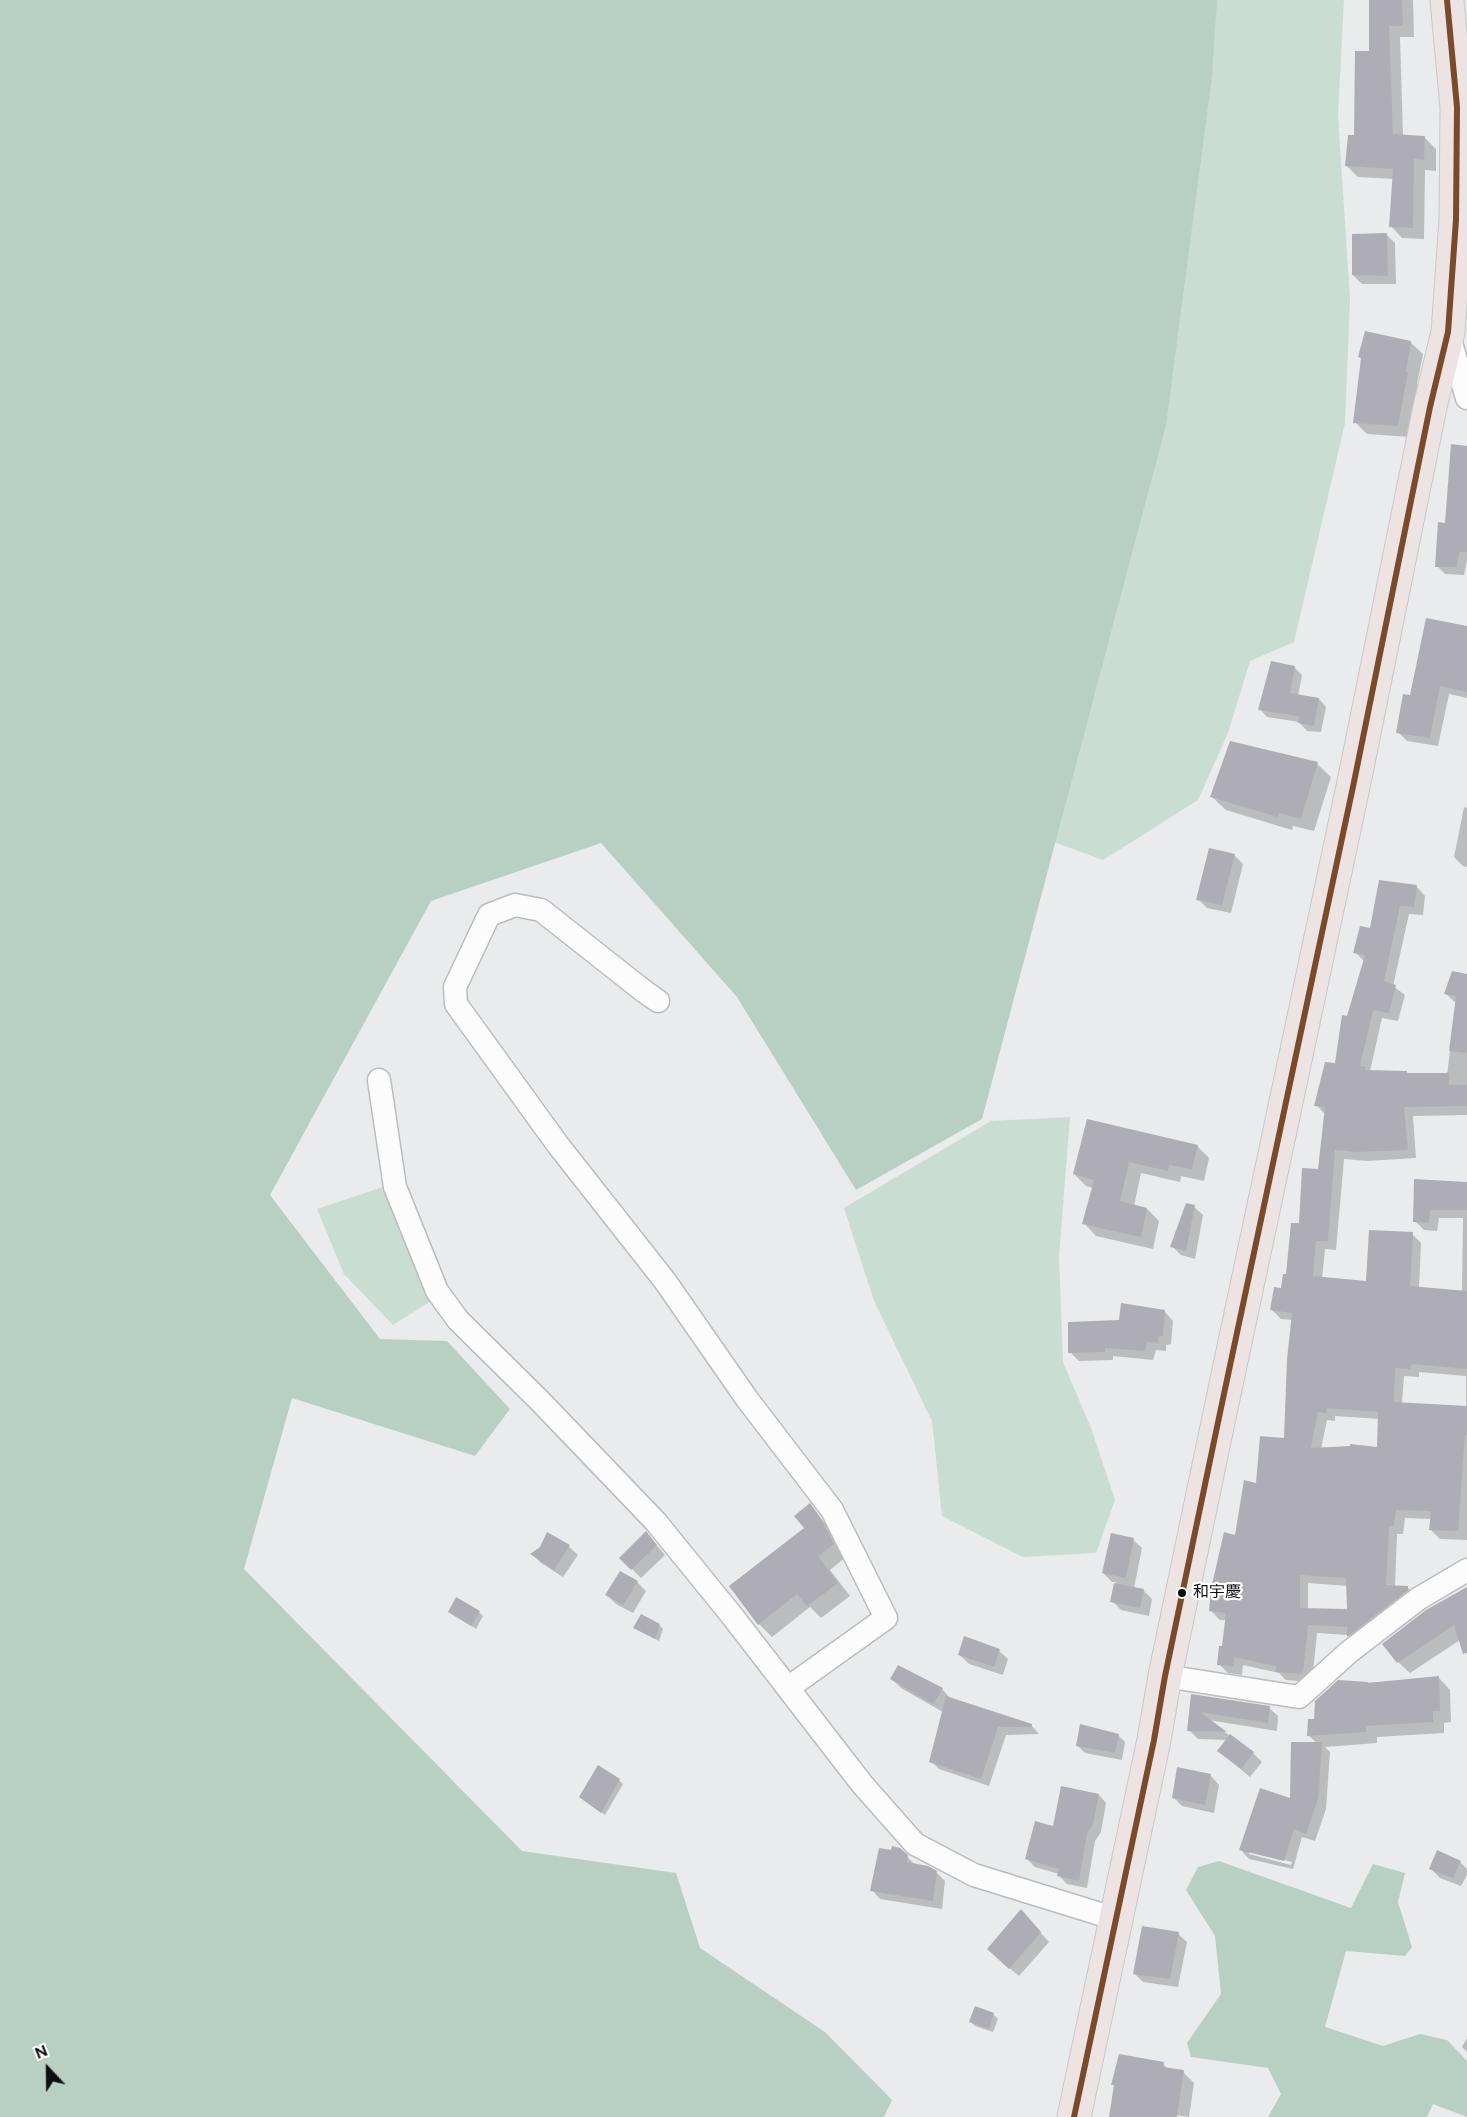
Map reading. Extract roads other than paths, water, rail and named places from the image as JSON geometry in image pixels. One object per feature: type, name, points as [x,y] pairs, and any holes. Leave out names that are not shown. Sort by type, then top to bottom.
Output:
[{"type":"highway","points":[[1074,2117],[1352,794],[1430,407],[1448,332],[1456,220],[1457,107],[1447,0]]},
{"type":"street","points":[[1448,332],[1467,398]]},
{"type":"street","points":[[658,1000],[541,910],[514,905],[489,915],[455,987],[456,1004],[551,1135],[665,1281],[747,1399],[832,1510],[886,1618],[789,1688]]},
{"type":"street","points":[[379,1080],[395,1187],[437,1291],[458,1320],[540,1401],[656,1522],[789,1688],[862,1784],[915,1844],[974,1875],[1116,1919]]},
{"type":"street","points":[[1165,1676],[1299,1697],[1349,1652],[1418,1599],[1467,1570]]},
{"type":"place","name":"和宇慶","points":[[1182,1593]]}]
